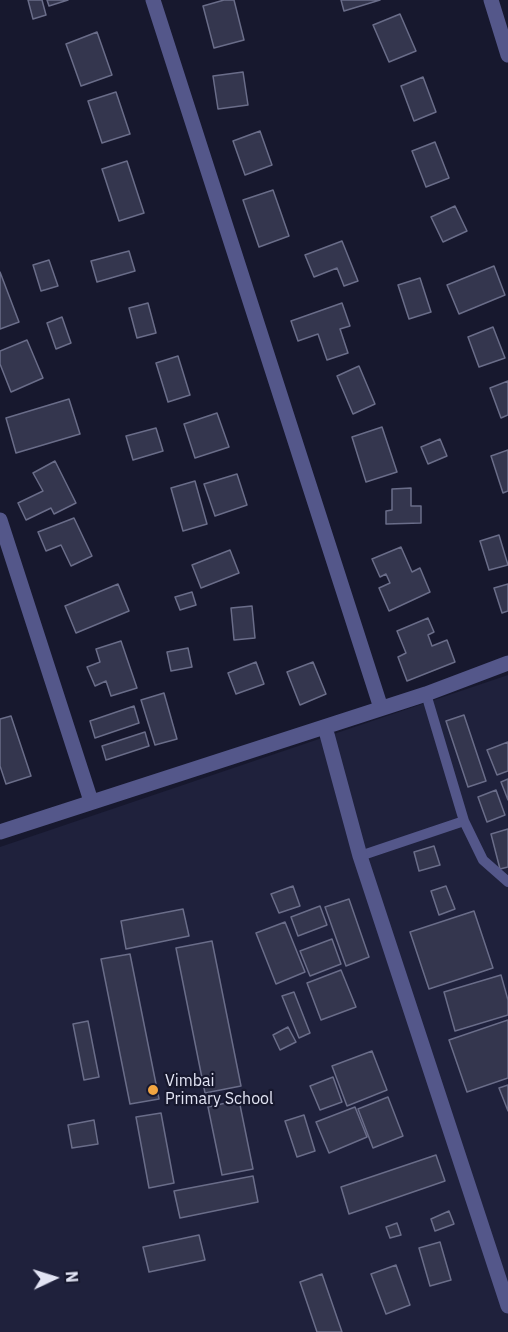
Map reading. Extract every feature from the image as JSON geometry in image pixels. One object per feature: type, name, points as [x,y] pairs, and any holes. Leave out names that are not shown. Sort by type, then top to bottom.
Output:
[{"type":"street","points":[[153,0],[381,708]]},
{"type":"street","points":[[491,0],[508,54]]},
{"type":"street","points":[[0,520],[91,801]]},
{"type":"street","points":[[0,832],[426,694],[508,663]]},
{"type":"street","points":[[325,727],[360,856],[508,1306]]},
{"type":"lane","points":[[426,694],[464,821],[483,860],[508,882]]},
{"type":"lane","points":[[360,856],[464,821]]},
{"type":"shaded area","points":[[508,675],[508,1332],[0,1332],[0,847]]},
{"type":"building","points":[[28,0],[42,0],[46,15],[33,19]]},
{"type":"building","points":[[47,0],[68,0],[49,6]]},
{"type":"building","points":[[224,0],[234,0],[244,40],[214,48],[203,6]]},
{"type":"building","points":[[341,0],[380,0],[344,11]]},
{"type":"building","points":[[400,14],[416,51],[389,62],[373,25]]},
{"type":"building","points":[[97,32],[112,75],[81,86],[66,44]]},
{"type":"building","points":[[243,72],[248,105],[218,109],[213,76]]},
{"type":"building","points":[[423,77],[436,112],[414,121],[401,86]]},
{"type":"building","points":[[116,92],[130,134],[102,143],[88,101]]},
{"type":"building","points":[[260,131],[272,165],[245,175],[233,141]]},
{"type":"building","points":[[435,142],[449,178],[426,187],[412,151]]},
{"type":"building","points":[[127,161],[144,213],[119,221],[102,169]]},
{"type":"building","points":[[273,190],[289,236],[259,247],[243,200]]},
{"type":"building","points":[[455,206],[467,231],[443,242],[431,217]]},
{"type":"building","points":[[342,241],[358,281],[344,286],[337,268],[314,277],[305,255]]},
{"type":"building","points":[[129,251],[135,271],[97,282],[91,261]]},
{"type":"building","points":[[49,260],[58,286],[41,291],[33,265]]},
{"type":"building","points":[[494,266],[505,295],[459,314],[447,285]]},
{"type":"building","points":[[0,272],[19,322],[0,329]]},
{"type":"building","points":[[420,278],[431,312],[409,319],[398,285]]},
{"type":"building","points":[[148,303],[156,333],[137,338],[129,308]]},
{"type":"building","points":[[342,303],[350,326],[340,329],[348,353],[327,360],[318,334],[298,341],[291,321]]},
{"type":"building","points":[[62,317],[71,343],[56,349],[47,323]]},
{"type":"building","points":[[493,327],[505,358],[479,367],[468,337]]},
{"type":"building","points":[[27,340],[43,378],[11,392],[0,364],[0,351]]},
{"type":"building","points":[[178,356],[190,395],[168,402],[156,363]]},
{"type":"building","points":[[359,366],[375,404],[353,414],[337,376]]},
{"type":"building","points":[[508,381],[508,415],[501,418],[490,388]]},
{"type":"building","points":[[69,399],[80,434],[16,453],[6,418]]},
{"type":"building","points":[[217,413],[229,447],[195,458],[184,424]]},
{"type":"building","points":[[382,427],[397,472],[366,482],[352,437]]},
{"type":"building","points":[[156,428],[163,451],[133,460],[126,436]]},
{"type":"building","points":[[440,439],[447,456],[428,464],[421,447]]},
{"type":"building","points":[[508,450],[508,491],[503,493],[491,456]]},
{"type":"building","points":[[55,461],[76,503],[54,514],[51,508],[26,520],[18,503],[43,491],[33,473]]},
{"type":"building","points":[[237,474],[247,505],[215,516],[204,484]]},
{"type":"building","points":[[195,481],[207,524],[183,531],[171,488]]},
{"type":"building","points":[[411,488],[411,506],[421,506],[421,523],[386,524],[386,511],[392,510],[392,489]]},
{"type":"building","points":[[74,518],[92,556],[71,566],[61,545],[46,551],[38,532]]},
{"type":"building","points":[[499,535],[508,565],[489,570],[480,541]]},
{"type":"building","points":[[401,547],[412,572],[420,568],[430,592],[389,611],[379,588],[390,583],[386,574],[380,577],[372,559]]},
{"type":"building","points":[[230,550],[239,573],[201,588],[192,565]]},
{"type":"building","points":[[118,584],[129,611],[76,633],[65,606]]},
{"type":"building","points":[[508,584],[508,611],[502,613],[494,588]]},
{"type":"building","points":[[192,592],[196,605],[180,610],[175,597]]},
{"type":"building","points":[[252,606],[255,638],[234,640],[231,608]]},
{"type":"building","points":[[428,618],[434,632],[428,635],[432,646],[447,640],[455,662],[407,681],[398,657],[406,653],[397,631]]},
{"type":"building","points":[[121,641],[137,688],[111,696],[106,681],[95,686],[87,667],[100,662],[96,649]]},
{"type":"building","points":[[188,648],[192,667],[171,671],[167,652]]},
{"type":"building","points":[[256,662],[264,684],[236,694],[228,673]]},
{"type":"building","points":[[313,662],[326,694],[300,705],[287,672]]},
{"type":"building","points":[[164,693],[177,739],[155,745],[141,700]]},
{"type":"building","points":[[134,706],[139,723],[95,738],[90,721]]},
{"type":"building","points":[[464,715],[486,781],[468,787],[446,721]]},
{"type":"building","points":[[11,716],[31,776],[6,784],[0,766],[0,719]]},
{"type":"building","points":[[145,732],[149,746],[106,760],[102,746]]},
{"type":"building","points":[[508,742],[508,771],[497,775],[487,750]]},
{"type":"building","points":[[508,779],[508,800],[501,782]]},
{"type":"building","points":[[496,790],[505,815],[487,822],[478,797]]},
{"type":"building","points":[[508,829],[508,867],[500,869],[491,834]]},
{"type":"building","points":[[434,846],[440,865],[419,871],[414,852]]},
{"type":"building","points":[[293,886],[300,906],[279,913],[271,894]]},
{"type":"building","points":[[446,886],[455,909],[439,915],[431,891]]},
{"type":"building","points":[[349,899],[369,957],[346,966],[325,907]]},
{"type":"building","points":[[320,906],[327,925],[298,936],[291,917]]},
{"type":"building","points":[[183,909],[189,936],[126,949],[121,921]]},
{"type":"building","points":[[474,911],[493,968],[429,989],[410,932]]},
{"type":"building","points":[[285,922],[305,972],[276,984],[256,933]]},
{"type":"building","points":[[332,939],[341,964],[310,976],[300,951]]},
{"type":"building","points":[[212,941],[241,1086],[205,1093],[176,948]]},
{"type":"building","points":[[130,954],[159,1099],[130,1104],[101,959]]},
{"type":"building","points":[[341,970],[356,1007],[321,1020],[307,983]]},
{"type":"building","points":[[501,975],[508,1000],[508,1015],[455,1031],[444,992]]},
{"type":"building","points":[[294,992],[310,1033],[299,1038],[282,996]]},
{"type":"building","points":[[508,1020],[508,1078],[467,1092],[449,1040]]},
{"type":"building","points":[[88,1021],[99,1077],[84,1080],[73,1024]]},
{"type":"building","points":[[288,1027],[296,1042],[280,1050],[273,1035]]},
{"type":"building","points":[[372,1051],[387,1090],[347,1106],[332,1066]]},
{"type":"building","points":[[333,1077],[342,1102],[320,1110],[310,1086]]},
{"type":"building","points":[[508,1085],[508,1111],[499,1088]]},
{"type":"building","points":[[388,1097],[403,1136],[373,1148],[358,1109]]},
{"type":"building","points":[[239,1100],[253,1169],[222,1175],[208,1107]]},
{"type":"building","points":[[355,1107],[367,1137],[329,1153],[316,1122]]},
{"type":"building","points":[[161,1113],[174,1183],[149,1188],[136,1117]]},
{"type":"building","points":[[304,1115],[315,1151],[297,1157],[285,1121]]},
{"type":"building","points":[[94,1120],[98,1144],[72,1148],[68,1125]]},
{"type":"building","points":[[436,1155],[445,1181],[349,1214],[341,1187]]},
{"type":"building","points":[[253,1176],[258,1202],[180,1218],[174,1191]]},
{"type":"building","points":[[449,1211],[454,1224],[435,1231],[431,1219]]},
{"type":"building","points":[[397,1223],[401,1235],[390,1238],[386,1227]]},
{"type":"building","points":[[199,1235],[205,1260],[149,1272],[143,1247]]},
{"type":"building","points":[[440,1242],[451,1280],[430,1286],[419,1248]]},
{"type":"building","points":[[396,1265],[410,1305],[386,1314],[371,1274]]},
{"type":"building","points":[[322,1274],[342,1332],[317,1332],[300,1282]]},
{"type":"place","name":"Vimbai Primary School","points":[[153,1090]]}]
